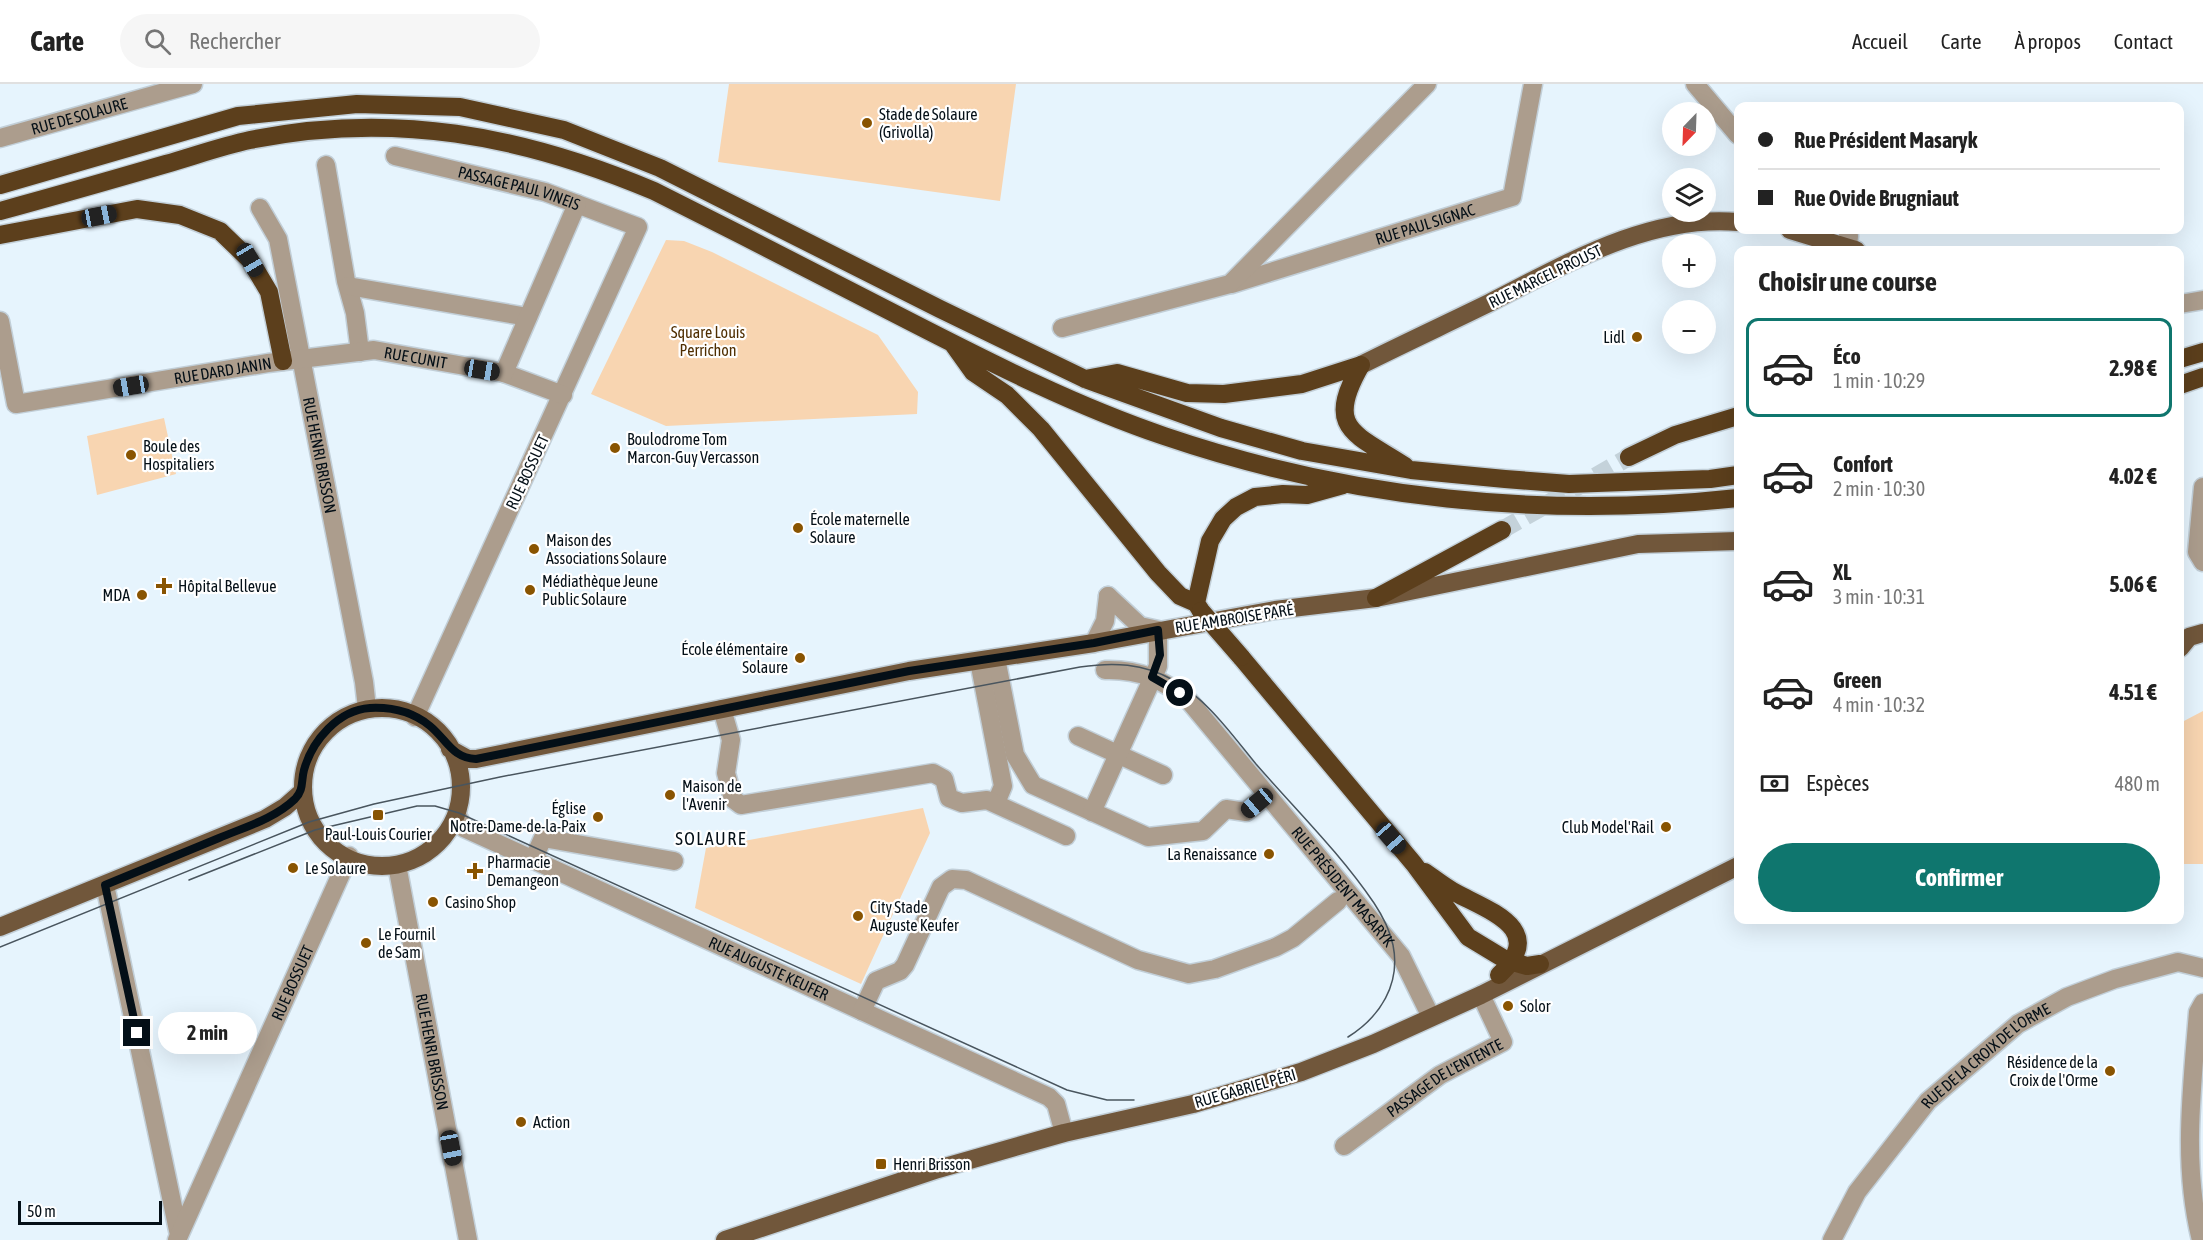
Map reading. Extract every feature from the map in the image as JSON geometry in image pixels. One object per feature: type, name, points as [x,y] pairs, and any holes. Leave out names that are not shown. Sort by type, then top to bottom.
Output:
[{"type":"highway","points":[[0,185],[238,116],[357,104],[460,107],[564,130],[660,168],[939,309],[1085,379],[1221,428],[1302,451],[1411,470],[1569,484],[1710,479],[1734,476]]},
{"type":"highway","points":[[0,212],[248,141],[299,132],[361,128],[457,133],[546,150],[622,177],[654,191],[952,343],[1094,410],[1163,436],[1284,471],[1346,484],[1453,500],[1515,505],[1636,505],[1734,498]]},
{"type":"highway","points":[[0,235],[137,209],[180,214],[220,231],[250,260],[269,292],[292,360]]},
{"type":"highway","points":[[952,343],[974,372],[1007,395],[1041,429],[1158,573],[1180,596],[1198,607],[1414,864],[1468,937],[1512,962],[1527,966],[1540,964]]},
{"type":"highway","points":[[2184,358],[2203,352]]},
{"type":"highway","points":[[1085,379],[1117,373],[1187,393],[1224,394],[1302,384],[1360,365]]},
{"type":"highway","points":[[1360,365],[1347,388],[1343,410],[1346,422],[1353,434],[1411,470]]},
{"type":"highway","points":[[2184,384],[2203,377]]},
{"type":"highway","points":[[1629,457],[1675,435],[1734,417]]},
{"type":"highway","points":[[1198,607],[1210,541],[1223,519],[1236,507],[1255,497],[1283,494],[1307,495],[1346,484]]},
{"type":"highway","points":[[1376,598],[1502,530]]},
{"type":"highway","points":[[1414,864],[1446,887],[1494,912],[1507,922],[1518,941],[1518,951],[1512,962],[1499,975]]},
{"type":"main road","name":"RUE MARCEL PROUST","points":[[1360,365],[1581,257],[1623,240],[1697,222],[1734,222]]},
{"type":"main road","points":[[1810,234],[1850,242]]},
{"type":"main road","name":"RUE AMBROISE PARÉ","points":[[450,749],[468,759],[476,759],[909,671],[1094,643],[1275,610],[1376,598],[1638,544],[1734,541]]},
{"type":"main road","points":[[367,708],[386,708],[415,717],[430,726],[450,749],[458,767],[462,791],[458,817],[447,834],[428,852],[397,865],[380,865],[349,856],[333,847],[309,822],[302,792],[305,768],[317,741],[338,721],[367,708]]},
{"type":"main road","points":[[0,927],[272,816],[302,792]]},
{"type":"main road","name":"RUE GABRIEL PÉRI","points":[[725,1240],[938,1169],[1064,1133],[1256,1086],[1373,1044],[1481,995],[1734,868]]},
{"type":"main road","points":[[1451,1007],[1499,975]]},
{"type":"street","name":"RUE DE SOLAURE","points":[[0,138],[193,84]]},
{"type":"street","points":[[1230,284],[1426,84]]},
{"type":"street","name":"RUE PAUL SIGNAC","points":[[1062,328],[1230,284],[1512,197],[1533,84]]},
{"type":"street","points":[[1695,84],[1734,130]]},
{"type":"street","name":"PASSAGE PAUL VINEIS","points":[[395,156],[523,186],[638,226]]},
{"type":"street","points":[[325,161],[355,313],[360,352]]},
{"type":"street","points":[[504,373],[577,204]]},
{"type":"street","name":"RUE HENRI BRISSON","points":[[260,208],[278,240],[292,360],[364,682],[367,708]]},
{"type":"street","name":"RUE BOSSUET","points":[[415,717],[638,226]]},
{"type":"street","points":[[348,286],[528,317]]},
{"type":"street","points":[[2184,303],[2203,300]]},
{"type":"street","name":"RUE DARD JANIN","points":[[0,321],[16,404],[292,360]]},
{"type":"street","name":"RUE CUNIT","points":[[292,360],[374,350],[504,373],[563,395]]},
{"type":"street","points":[[2203,487],[2197,552],[2203,562]]},
{"type":"street","points":[[1092,812],[1160,655],[1158,630],[1140,626],[1108,596],[1105,621],[1094,643]]},
{"type":"street","points":[[988,659],[1002,786],[996,803]]},
{"type":"street","points":[[988,659],[1015,755],[1032,785],[1148,837],[1203,831],[1226,809],[1246,812],[1267,795]]},
{"type":"street","name":"RUE PRÉSIDENT MASARYK","points":[[1105,670],[1130,671],[1152,677],[1171,686],[1190,702],[1401,956],[1431,1017]]},
{"type":"street","points":[[722,709],[732,745],[726,774],[728,787],[732,799],[741,805],[928,773],[939,774],[944,779],[949,798],[957,803],[987,800],[1066,836]]},
{"type":"street","points":[[1078,736],[1163,775]]},
{"type":"street","name":"RUE AUGUSTE KEUFER","points":[[458,817],[464,828],[1049,1097],[1056,1104],[1064,1133]]},
{"type":"street","points":[[533,860],[543,838],[674,861]]},
{"type":"street","name":"RUE BOSSUET","points":[[178,1238],[349,856]]},
{"type":"street","name":"RUE HENRI BRISSON","points":[[397,865],[468,1240]]},
{"type":"street","points":[[862,1011],[876,981],[900,971],[905,965],[941,887],[952,879],[966,880],[1138,960],[1189,974],[1215,969],[1275,947],[1293,938],[1338,901]]},
{"type":"street","points":[[105,885],[178,1238]]},
{"type":"street","name":"RUE DE LA CROIX DE L'ORME","points":[[1832,1240],[1857,1192],[1928,1101],[2018,1024],[2067,997],[2115,979],[2178,962],[2203,968]]},
{"type":"street","name":"PASSAGE DE L'ENTENTE","points":[[1344,1146],[1440,1075],[1503,1042],[1481,995]]},
{"type":"street","points":[[2201,1240],[2188,1131],[2198,1012],[2203,1003]]},
{"type":"green space","name":"Stade de Solaure (Grivolla)","points":[[729,84],[1016,84],[1000,201],[718,162]]},
{"type":"green space","name":"Square Louis Perrichon","points":[[666,240],[684,241],[712,252],[878,335],[918,392],[917,414],[666,426],[591,394]]},
{"type":"green space","name":"Boule des Hospitaliers","points":[[164,418],[176,474],[97,495],[87,436]]},
{"type":"green space","points":[[2203,711],[2203,864],[2184,864],[2184,721]]},
{"type":"green space","points":[[923,808],[930,833],[861,984],[695,908],[706,848]]},
{"type":"tunnel","points":[[1502,530],[1629,457]]},
{"type":"tram line","points":[[0,947],[309,822],[374,804],[500,777],[1080,667],[1116,664],[1139,667],[1162,674],[1185,688],[1208,707],[1332,849],[1377,908],[1392,940],[1395,959],[1394,973],[1386,998],[1370,1020],[1348,1037]]},
{"type":"tram line","points":[[189,880],[315,830],[417,806],[435,806],[459,813],[1067,1090],[1107,1100],[1134,1100]]},
{"type":"place","name":"Stade de Solaure (Grivolla)","points":[[867,123]]},
{"type":"place","name":"Lidl","points":[[1637,337]]},
{"type":"place","name":"Boulodrome Tom Marcon-Guy Vercasson","points":[[615,448]]},
{"type":"place","name":"Boule des Hospitaliers","points":[[131,455]]},
{"type":"place","name":"École maternelle Solaure","points":[[798,528]]},
{"type":"place","name":"Maison des Associations Solaure","points":[[534,549]]},
{"type":"place","name":"Hôpital Bellevue","points":[[164,586]]},
{"type":"place","name":"Médiathèque Jeune Public Solaure","points":[[530,590]]},
{"type":"place","name":"MDA","points":[[142,595]]},
{"type":"place","name":"École élémentaire Solaure","points":[[800,658]]},
{"type":"place","name":"Maison de l'Avenir","points":[[670,795]]},
{"type":"place","name":"Paul-Louis Courier","points":[[378,815]]},
{"type":"place","name":"Église Notre-Dame-de-la-Paix","points":[[598,817]]},
{"type":"place","name":"Club Model'Rail","points":[[1666,827]]},
{"type":"place","name":"La Renaissance","points":[[1269,854]]},
{"type":"place","name":"Le Solaure","points":[[293,868]]},
{"type":"place","name":"Pharmacie Demangeon","points":[[475,871]]},
{"type":"place","name":"Casino Shop","points":[[433,902]]},
{"type":"place","name":"City Stade Auguste Keufer","points":[[858,916]]},
{"type":"place","name":"Le Fournil de Sam","points":[[366,943]]},
{"type":"place","name":"Solor","points":[[1508,1006]]},
{"type":"place","name":"Résidence de la Croix de l'Orme","points":[[2110,1071]]},
{"type":"place","name":"Action","points":[[521,1122]]},
{"type":"place","name":"Henri Brisson","points":[[881,1164]]},
{"type":"district","name":"SOLAURE","points":[[711,839]]},
{"type":"route","points":[[137,1033],[105,885],[272,816],[302,792],[305,768],[317,741],[338,721],[367,708],[402,711],[415,717],[430,726],[450,749],[468,759],[476,759],[909,671],[1094,643],[1158,630],[1160,655],[1158,666],[1152,677],[1180,693]]}]
